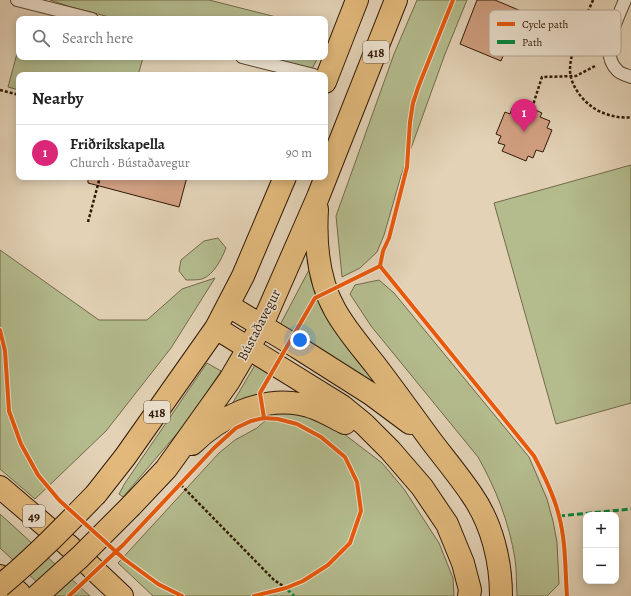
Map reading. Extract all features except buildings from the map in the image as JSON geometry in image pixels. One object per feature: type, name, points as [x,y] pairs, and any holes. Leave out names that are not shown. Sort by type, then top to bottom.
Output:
[{"type":"main road","name":"418","points":[[326,72],[358,0]]},
{"type":"main road","name":"Bústaðavegur","points":[[328,172],[396,0]]},
{"type":"main road","name":"418","points":[[20,593],[15,574],[63,529],[96,494],[125,457],[216,328],[229,306],[243,276],[284,180]]},
{"type":"main road","name":"Bústaðavegur","points":[[20,593],[80,557],[131,506],[173,476],[262,325],[325,180]]},
{"type":"main road","points":[[318,197],[316,232],[318,254],[322,275],[334,309],[346,328],[390,384],[473,496],[488,525],[497,555],[502,596]]},
{"type":"main road","points":[[229,306],[262,325],[371,394],[399,413],[432,441]]},
{"type":"main road","points":[[216,328],[342,406],[364,424],[390,450],[422,487],[447,524],[463,563],[470,590],[469,596]]},
{"type":"main road","points":[[173,476],[202,434],[245,409],[262,404],[282,402],[301,404],[325,412],[361,431],[390,450]]},
{"type":"main road","name":"49","points":[[0,487],[69,546],[116,590]]},
{"type":"main road","points":[[0,576],[20,593]]},
{"type":"main road","points":[[116,590],[128,596]]},
{"type":"lane","points":[[17,0],[80,16]]},
{"type":"lane","points":[[621,10],[625,0]]},
{"type":"lane","points":[[609,58],[618,71],[631,77]]},
{"type":"lane","points":[[254,60],[300,72]]},
{"type":"path","points":[[589,10],[593,0]]},
{"type":"path","points":[[573,56],[570,76],[576,89],[586,102],[598,111],[624,118],[631,117]]},
{"type":"path","points":[[532,108],[542,78],[576,76],[609,58]]},
{"type":"path","points":[[0,90],[16,94]]},
{"type":"path","points":[[88,222],[99,180]]},
{"type":"path","points":[[173,476],[274,580],[286,588]]},
{"type":"green space","points":[[50,0],[209,0],[272,16],[106,16]]},
{"type":"green space","points":[[417,0],[467,0],[445,54],[401,176],[384,235],[377,252],[360,268],[342,277],[336,216],[394,54]]},
{"type":"green space","points":[[16,57],[16,60],[142,60],[139,72],[16,72],[16,89],[8,87]]},
{"type":"green space","points":[[272,60],[316,60],[311,71]]},
{"type":"green space","points":[[631,165],[631,403],[556,424],[494,203]]},
{"type":"green space","points":[[218,238],[226,248],[214,270],[202,279],[186,280],[179,271],[181,260],[204,241]]},
{"type":"green space","points":[[0,250],[99,320],[147,320],[182,289],[215,278],[171,348],[106,431],[35,499],[0,469]]},
{"type":"green space","points":[[310,268],[382,388],[280,325]]},
{"type":"green space","points":[[379,280],[394,293],[529,457],[547,499],[557,542],[559,584],[547,596],[517,596],[516,564],[509,532],[491,481],[478,457],[371,326],[350,294],[355,285]]},
{"type":"green space","points":[[207,363],[221,371],[186,423],[123,497],[119,494],[125,483]]},
{"type":"green space","points":[[255,365],[269,373],[257,396],[232,404]]},
{"type":"green space","points":[[275,412],[300,412],[327,421],[382,463],[404,489],[439,543],[453,578],[454,596],[153,596],[118,563],[219,453],[235,440],[257,428]]},
{"type":"green space","points":[[0,514],[90,596],[52,596],[0,548]]},
{"type":"marked path","points":[[559,516],[631,509]]},
{"type":"marked path","points":[[286,588],[294,596]]},
{"type":"cycle path","points":[[264,418],[260,393],[315,298],[380,266],[383,251],[389,238],[407,167],[410,122],[413,103],[453,0]]},
{"type":"cycle path","points":[[380,266],[534,456],[552,493],[559,516],[564,546],[567,596]]},
{"type":"cycle path","points":[[0,330],[5,351],[9,411],[21,444],[38,475],[59,500],[124,559],[158,584],[182,596]]},
{"type":"cycle path","points":[[69,596],[123,545],[214,448],[236,428],[251,421],[264,418],[278,419],[297,424],[321,437],[345,457],[357,482],[361,511],[350,543],[328,565],[303,581],[286,588],[254,596]]},
{"type":"place","name":"Friðrikskapella","points":[[524,132]]}]
